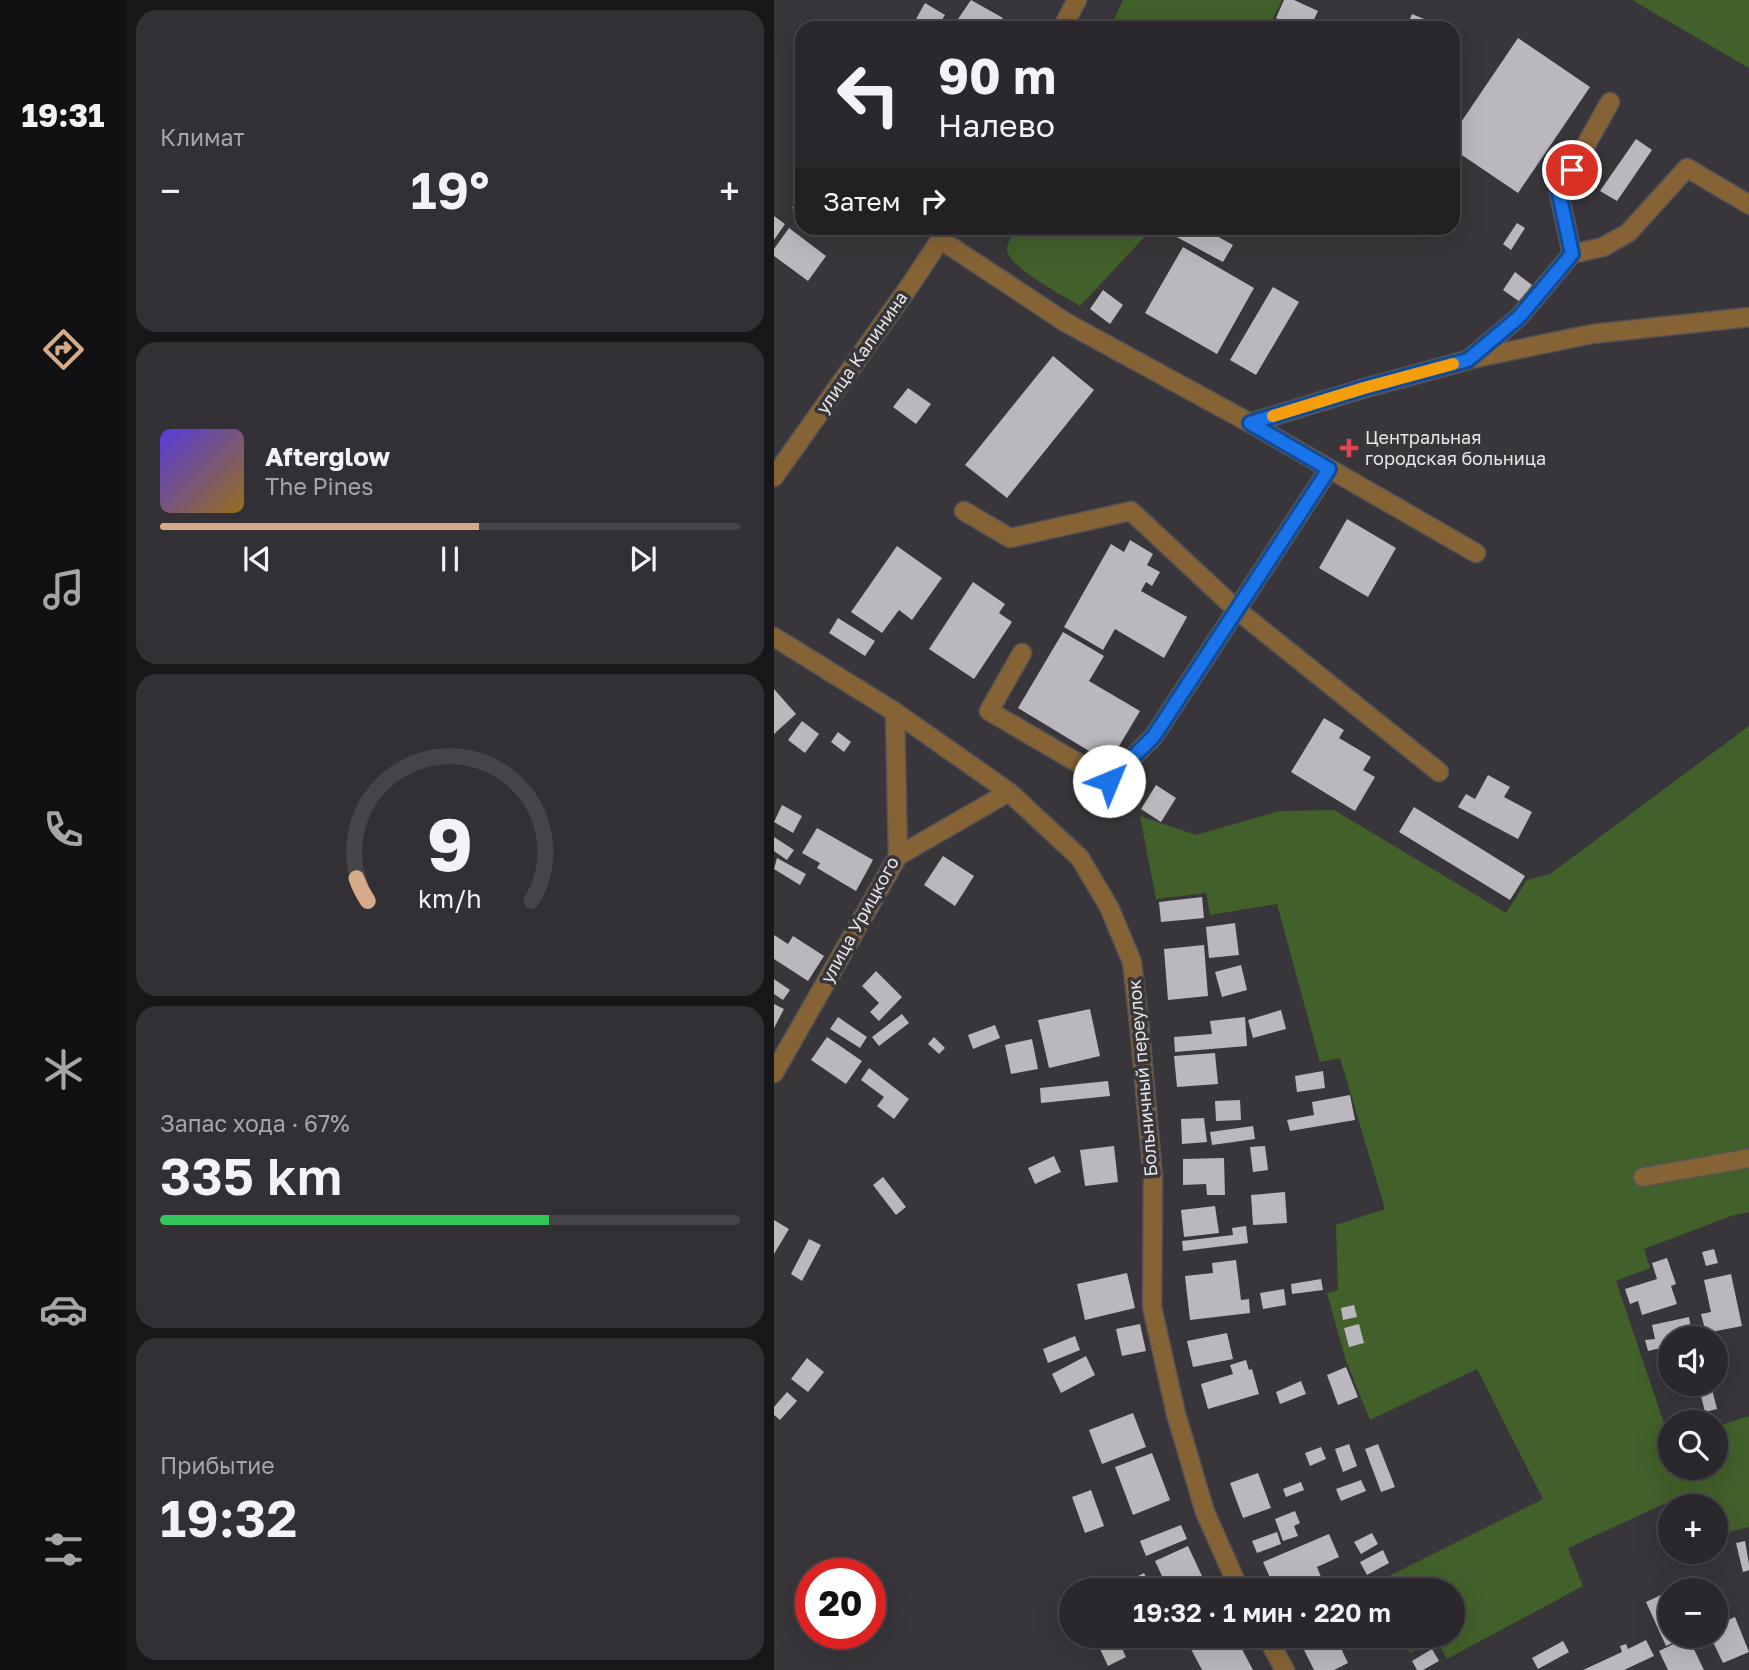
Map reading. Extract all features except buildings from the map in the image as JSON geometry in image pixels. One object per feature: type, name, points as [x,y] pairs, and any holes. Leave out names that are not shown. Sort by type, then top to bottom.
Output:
[{"type":"street","points":[[1066,21],[1077,0]]},
{"type":"street","points":[[1572,254],[1559,193],[1610,102]]},
{"type":"street","points":[[1468,360],[1519,317],[1572,254],[1603,247],[1628,233],[1687,168],[1749,205]]},
{"type":"street","name":"улица Калинина","points":[[774,477],[944,235]]},
{"type":"street","points":[[946,235],[1065,322],[1250,423],[1476,554]]},
{"type":"street","points":[[1250,423],[1468,360],[1592,334],[1749,317]]},
{"type":"street","points":[[1022,653],[989,711],[1109,781],[1154,736],[1329,469]]},
{"type":"street","points":[[964,511],[1010,538],[1131,511],[1237,610],[1439,772]]},
{"type":"street","name":"Больничный переулок","points":[[774,637],[895,712],[1009,792],[1080,858],[1109,907],[1132,962],[1139,1022],[1153,1178],[1152,1307],[1176,1414],[1205,1512],[1234,1578]]},
{"type":"street","name":"улица Урицкого","points":[[774,1073],[898,856],[895,712]]},
{"type":"street","points":[[898,856],[1009,792]]},
{"type":"street","points":[[1643,1177],[1749,1158]]},
{"type":"street","points":[[1273,1648],[1285,1670]]},
{"type":"green space","points":[[1123,0],[1282,0],[1272,21],[1113,21]]},
{"type":"green space","points":[[1632,0],[1749,0],[1749,68]]},
{"type":"green space","points":[[1013,235],[1146,235],[1080,306],[1016,263],[1007,248]]},
{"type":"green space","points":[[1749,726],[1749,1212],[1731,1216],[1644,1249],[1650,1268],[1616,1281],[1660,1410],[1658,1480],[1728,1480],[1728,1423],[1749,1416],[1749,1527],[1728,1532],[1728,1494],[1658,1494],[1658,1507],[1568,1548],[1583,1586],[1447,1659],[1441,1648],[1465,1648],[1465,1578],[1385,1578],[1543,1499],[1477,1369],[1370,1420],[1346,1361],[1327,1293],[1338,1290],[1336,1225],[1385,1209],[1340,1058],[1320,1062],[1277,904],[1210,915],[1206,893],[1156,899],[1140,816],[1196,835],[1280,811],[1334,810],[1506,913],[1527,880],[1550,874]]},
{"type":"slow traffic","points":[[1273,416],[1453,364]]},
{"type":"place","name":"Центральная городская больница","points":[[1349,448]]},
{"type":"route","points":[[1109,781],[1154,736],[1329,469],[1250,423],[1468,360],[1519,317],[1572,254],[1559,193],[1572,170]]}]
